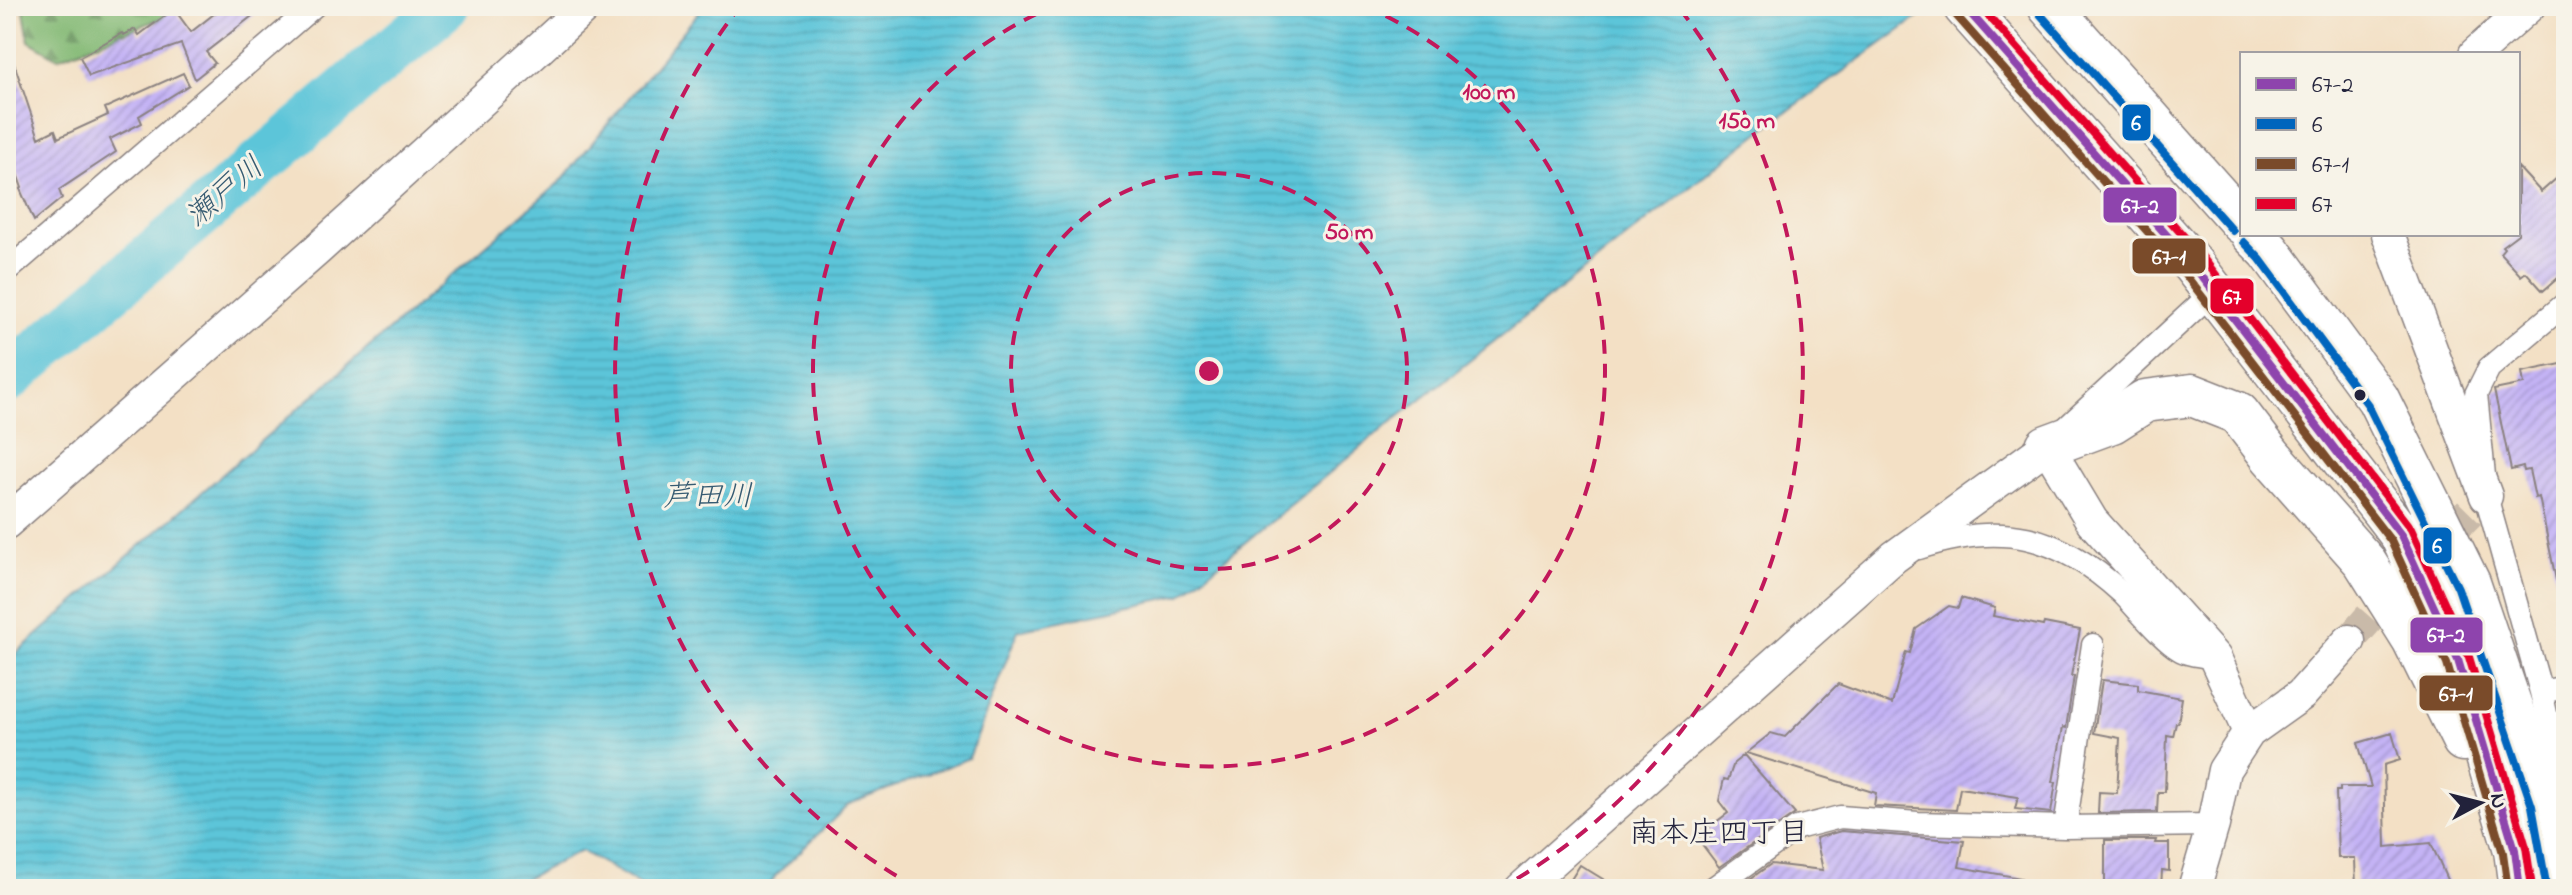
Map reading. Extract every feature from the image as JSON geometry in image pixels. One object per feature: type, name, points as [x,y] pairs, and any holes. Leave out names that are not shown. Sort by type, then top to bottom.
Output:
[{"type":"highway","points":[[1964,6],[2204,278],[2401,535],[2458,660],[2515,850],[2520,889]]},
{"type":"highway","points":[[2049,6],[2240,213]]},
{"type":"highway","points":[[2260,236],[2378,399],[2469,583],[2544,803],[2559,889]]},
{"type":"highway","points":[[2047,446],[2112,422],[2145,401],[2192,395],[2238,413],[2271,456],[2364,561],[2413,639],[2475,763],[2511,889]]},
{"type":"street","points":[[6,272],[314,6]]},
{"type":"street","points":[[6,523],[318,249],[586,6]]},
{"type":"street","points":[[2478,52],[2529,6]]},
{"type":"street","points":[[2389,236],[2486,496],[2541,692],[2566,800]]},
{"type":"street","points":[[1521,889],[1894,557],[2047,446],[2204,278]]},
{"type":"street","points":[[2486,496],[2476,394],[2489,368],[2566,303]]},
{"type":"street","points":[[2047,446],[2092,521],[2215,658],[2249,732]]},
{"type":"street","points":[[1894,557],[1944,540],[1982,535],[2037,539],[2087,564],[2179,649],[2215,658]]},
{"type":"street","points":[[2194,889],[2213,825],[2224,770],[2249,732],[2301,695],[2349,641]]},
{"type":"street","points":[[2065,827],[2093,645]]},
{"type":"street","points":[[2541,692],[2566,687]]},
{"type":"street","points":[[1712,889],[1797,828],[1840,817],[1918,823],[2065,827],[2213,825]]},
{"type":"green space","points":[[23,6],[194,6],[58,58],[29,41]]},
{"type":"water","name":"芦田川","points":[[704,6],[1934,6],[1774,121],[1384,428],[1181,595],[1018,630],[969,758],[849,804],[776,875],[767,889],[648,889],[581,851],[505,889],[6,889],[6,662],[562,180]]},
{"type":"building","points":[[224,6],[265,6],[206,52],[215,63],[195,79],[181,44],[89,76],[80,57],[122,33],[124,35],[135,29],[139,35],[174,9],[191,32]]},
{"type":"building","points":[[10,51],[39,138],[55,130],[58,138],[108,115],[105,108],[183,73],[189,85],[139,116],[142,123],[110,139],[116,152],[59,190],[62,198],[34,221],[20,189],[6,142],[6,52]]},
{"type":"building","points":[[2520,169],[2541,192],[2566,170],[2566,271],[2543,291],[2526,272],[2521,276],[2500,253],[2504,248],[2502,246],[2520,236]]},
{"type":"building","points":[[2566,363],[2566,579],[2556,580],[2539,497],[2535,498],[2529,470],[2524,471],[2523,467],[2511,470],[2494,390],[2524,384],[2522,372]]},
{"type":"building","points":[[1961,598],[1995,608],[1993,616],[2080,630],[2071,676],[2074,676],[2066,728],[2063,727],[2053,782],[2056,782],[2051,813],[2015,809],[2018,797],[1960,788],[1956,810],[1874,806],[1876,793],[1746,753],[1771,733],[1785,737],[1838,684],[1892,704],[1906,652],[1910,653],[1916,629],[1949,606],[1958,608]]},
{"type":"building","points":[[2102,680],[2138,684],[2138,690],[2182,698],[2173,736],[2167,735],[2165,792],[2158,792],[2157,812],[2098,813],[2099,792],[2117,793],[2120,738],[2094,733]]},
{"type":"building","points":[[2392,733],[2400,760],[2384,765],[2386,847],[2431,843],[2451,889],[2356,889],[2355,858],[2338,858],[2336,791],[2340,791],[2340,787],[2371,787],[2358,743]]},
{"type":"building","points":[[1744,755],[1795,814],[1719,867],[1701,843],[1712,835],[1708,828],[1728,813],[1719,801],[1724,779],[1728,780],[1734,763]]},
{"type":"building","points":[[1841,831],[1964,841],[1959,867],[2021,878],[2020,889],[1736,889],[1771,864],[1823,870],[1816,838]]},
{"type":"building","points":[[2105,840],[2169,843],[2169,871],[2162,870],[2161,889],[2105,889]]},
{"type":"building","points":[[1580,865],[1619,889],[1565,889]]},
{"type":"waterway","name":"瀬戸川","points":[[6,380],[445,6]]},
{"type":"waterway","points":[[2562,670],[2566,669]]},
{"type":"tunnel","points":[[2349,641],[2399,584],[2486,496]]},
{"type":"transit line","name":"67-2","points":[[1964,6],[2193,265],[2401,535],[2458,660],[2515,850],[2520,889]]},
{"type":"transit line","name":"67","points":[[1980,6],[2203,258],[2411,529],[2469,657],[2526,847],[2532,887]]},
{"type":"transit line","name":"67-1","points":[[1955,14],[2184,273],[2391,541],[2447,664],[2503,853],[2508,889]]},
{"type":"transit line","name":"6","points":[[2040,14],[2233,231]]},
{"type":"transit line","name":"6","points":[[2244,242],[2260,259],[2368,405],[2458,588],[2532,806],[2547,889]]},
{"type":"district","name":"南本庄四丁目","points":[[1719,835]]}]
